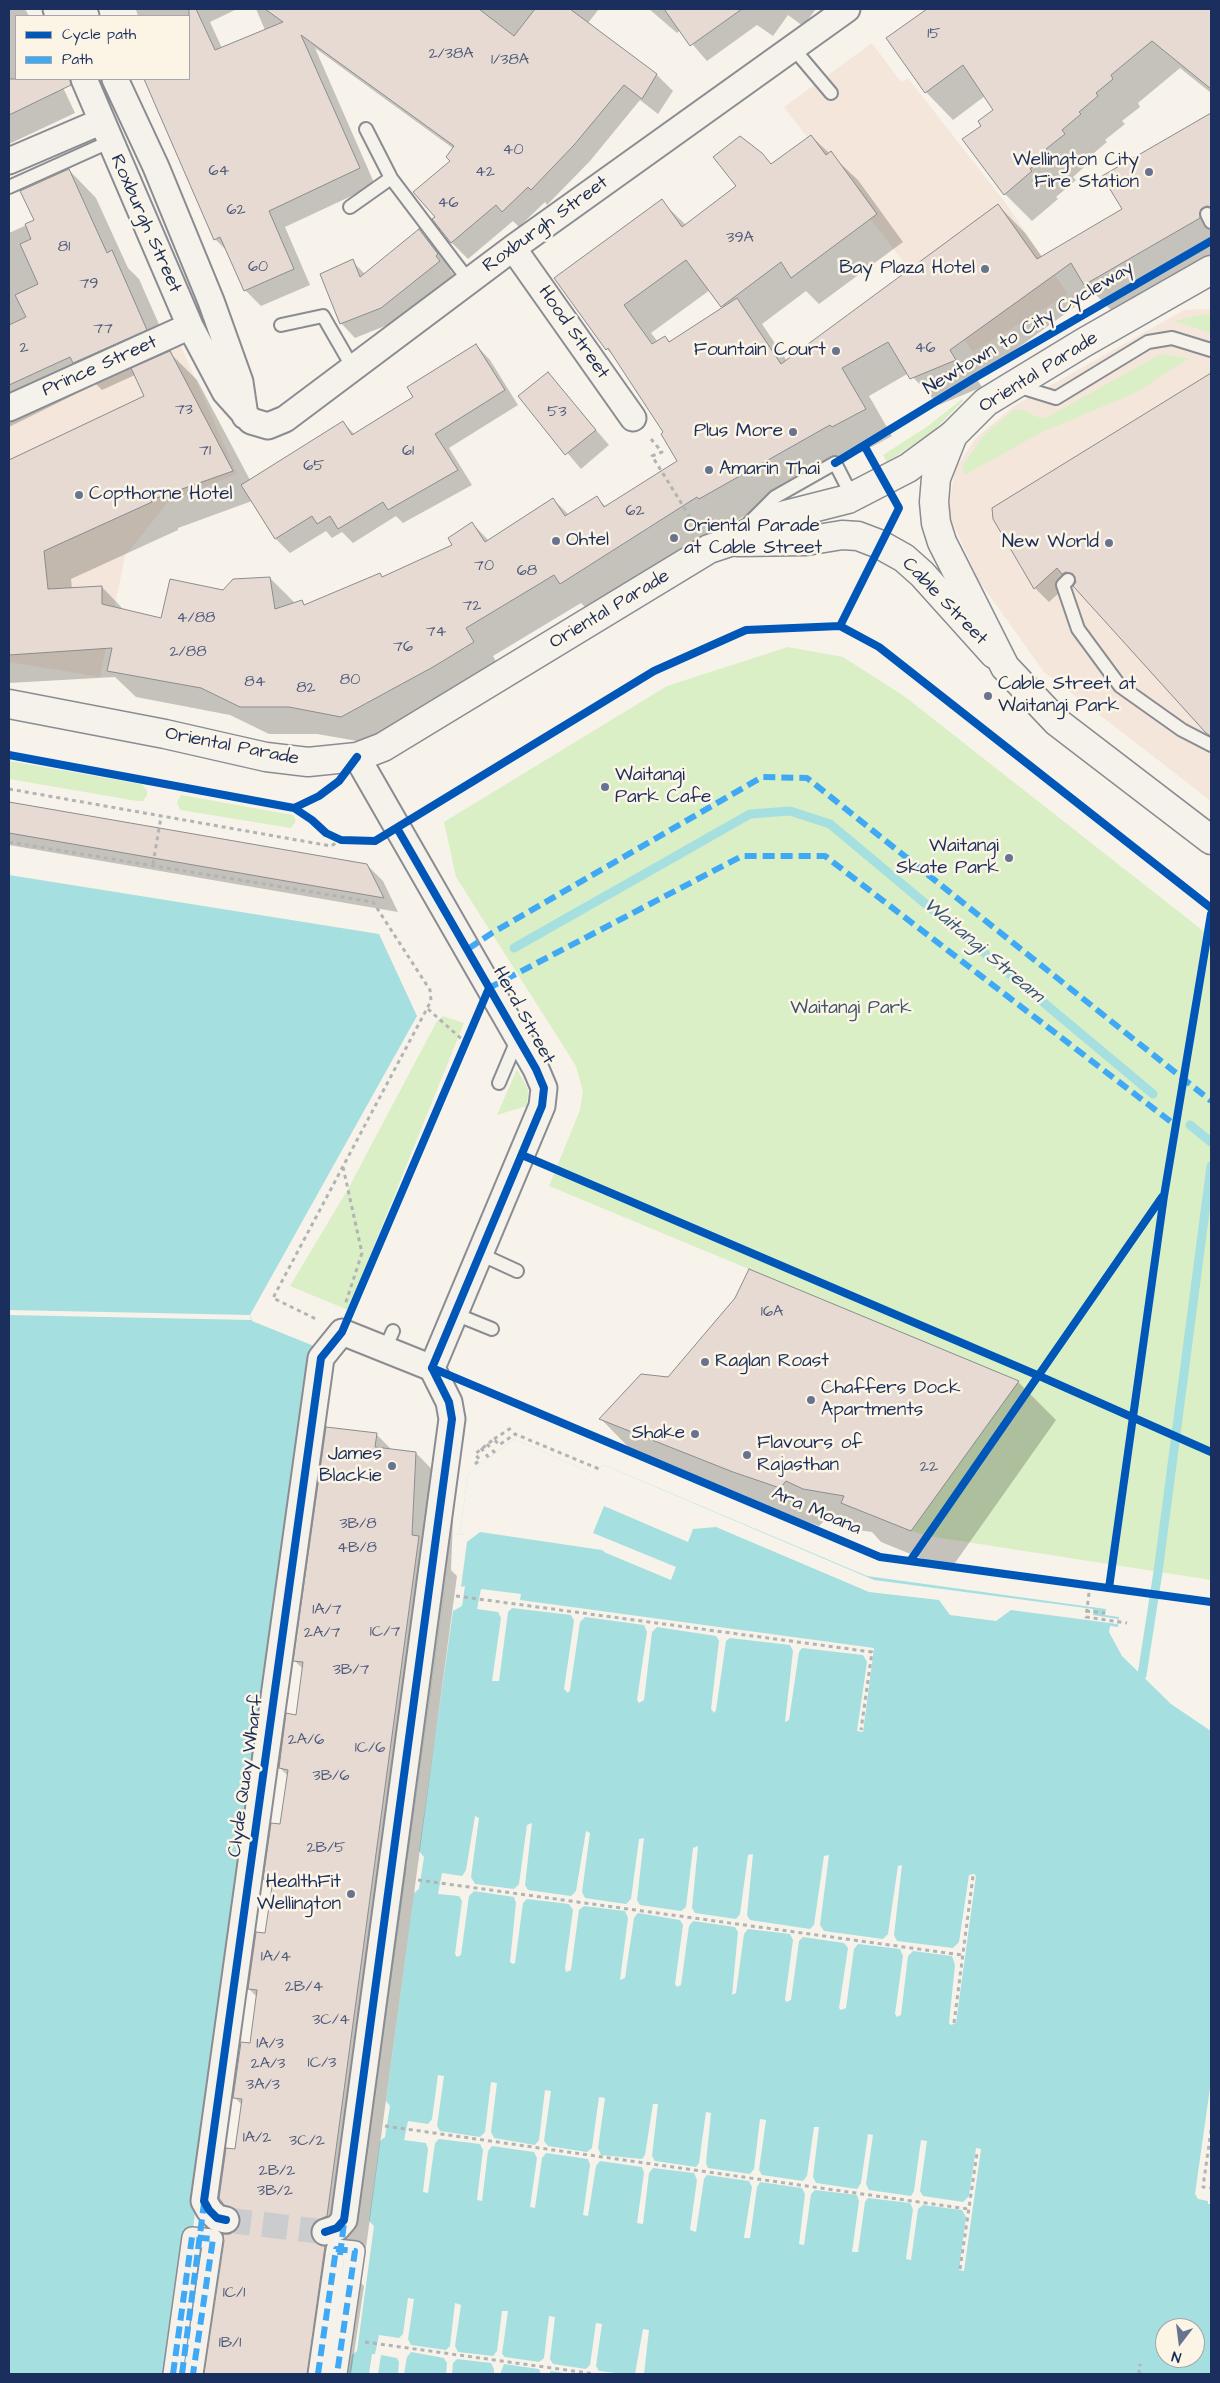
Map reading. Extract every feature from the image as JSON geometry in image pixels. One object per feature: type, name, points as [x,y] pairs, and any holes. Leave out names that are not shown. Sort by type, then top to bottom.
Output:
[{"type":"main road","name":"Oriental Parade","points":[[9,704],[165,734],[266,756],[308,762],[357,756],[383,747],[720,546],[781,516],[827,506],[852,496],[908,468],[953,435],[986,402],[1012,385],[1211,270]]},
{"type":"main road","points":[[1169,294],[1211,294]]},
{"type":"main road","name":"Cable Street","points":[[953,435],[936,478],[934,502],[936,523],[953,567],[1005,667]]},
{"type":"main road","name":"Cable Street","points":[[720,546],[806,541],[842,535],[858,536],[879,544],[904,558],[922,574],[1057,722],[1208,832]]},
{"type":"street","name":"Roxburgh Street","points":[[84,80],[105,132],[190,326],[225,392],[245,416],[261,426],[277,424],[513,248],[847,9]]},
{"type":"street","name":"Roxburgh Street","points":[[115,80],[156,167],[211,301],[240,382],[245,416]]},
{"type":"street","points":[[9,161],[105,132]]},
{"type":"street","name":"Hood Street","points":[[513,248],[633,418]]},
{"type":"street","name":"Prince Street","points":[[9,408],[190,326]]},
{"type":"street","name":"Herd Street","points":[[357,756],[536,1069],[544,1088],[542,1106],[432,1368]]},
{"type":"street","points":[[325,2232],[337,2228],[344,2220],[452,1419],[449,1402],[432,1368],[389,1340],[343,1321]]},
{"type":"street","name":"Clyde Quay Wharf","points":[[226,2220],[217,2218],[204,2202],[321,1358],[343,1321]]},
{"type":"street","points":[[173,2374],[192,2237],[213,2240],[193,2374]]},
{"type":"street","points":[[318,2374],[336,2249],[354,2250],[337,2374]]},
{"type":"lane","points":[[792,48],[831,93]]},
{"type":"lane","points":[[366,129],[391,178],[468,281]]},
{"type":"lane","points":[[9,187],[105,132]]},
{"type":"lane","points":[[350,207],[391,178]]},
{"type":"lane","points":[[281,325],[323,316],[353,368]]},
{"type":"lane","points":[[1012,385],[1056,398],[1148,342],[1172,338],[1211,350]]},
{"type":"lane","points":[[720,546],[775,497],[835,463],[852,496]]},
{"type":"lane","points":[[1068,580],[1063,585],[1078,629],[1120,686],[1182,730],[1211,745]]},
{"type":"lane","points":[[499,1083],[518,1038]]},
{"type":"lane","points":[[480,1254],[517,1271]]},
{"type":"lane","points":[[455,1314],[492,1329]]},
{"type":"path","points":[[633,418],[662,452],[652,456],[720,546]]},
{"type":"path","points":[[9,789],[331,846],[341,839]]},
{"type":"path","points":[[153,864],[161,817]]},
{"type":"path","points":[[9,842],[153,864],[373,902],[430,990],[432,1001],[428,1009],[273,1298],[316,1319]]},
{"type":"path","points":[[343,1321],[489,988]]},
{"type":"path","points":[[428,1009],[466,1043]]},
{"type":"path","points":[[343,1167],[362,1253],[343,1321]]},
{"type":"path","points":[[1132,1428],[1130,1418],[1134,1410]]},
{"type":"path","points":[[1130,1418],[1209,1451]]},
{"type":"path","points":[[470,1469],[480,1460],[475,1454],[481,1448],[511,1428]]},
{"type":"path","points":[[494,1439],[499,1445],[515,1434],[599,1468]]},
{"type":"path","points":[[487,1444],[495,1453]]},
{"type":"path","points":[[481,1448],[489,1458]]},
{"type":"path","points":[[1080,1584],[1100,1586]]},
{"type":"path","points":[[1090,1585],[1086,1617],[1127,1623]]},
{"type":"path","points":[[461,1596],[872,1652],[861,1730]]},
{"type":"path","points":[[1086,1611],[1105,1614]]},
{"type":"path","points":[[954,2024],[973,1876]]},
{"type":"path","points":[[420,1880],[962,1955]]},
{"type":"path","points":[[386,2127],[968,2209]]},
{"type":"path","points":[[1211,2130],[1203,2187],[1211,2188]]},
{"type":"path","points":[[960,2269],[977,2153]]},
{"type":"path","points":[[358,2341],[595,2374]]},
{"type":"path","points":[[1139,2374],[1140,2364]]},
{"type":"shaded area","points":[[872,43],[901,82],[908,78],[1004,201],[1068,294],[973,352],[784,107]]},
{"type":"shaded area","points":[[1211,309],[1211,801],[1044,672],[979,581],[948,513],[955,469],[976,438],[1014,406],[1184,310]]},
{"type":"shaded area","name":"Copthorne Hotel","points":[[177,337],[237,474],[169,501],[125,556],[100,677],[9,662],[9,414]]},
{"type":"green space","points":[[1211,314],[1211,333],[1174,321],[1195,316]]},
{"type":"green space","points":[[1161,354],[1189,358],[1137,392],[1040,433],[966,474],[963,472],[963,465],[985,434],[1014,410],[1024,410],[1037,417],[1046,418]]},
{"type":"green space","points":[[962,399],[963,401],[932,432],[887,462],[883,455],[928,426]]},
{"type":"green space","name":"Waitangi Park","points":[[788,647],[843,657],[904,696],[1211,937],[1211,1580],[928,1536],[911,1531],[1018,1381],[549,1186],[580,1110],[583,1091],[576,1066],[456,877],[444,822],[667,686]]},
{"type":"green space","points":[[9,761],[141,784],[147,790],[147,795],[143,801],[137,801],[9,779]]},
{"type":"green space","points":[[181,795],[293,815],[296,821],[291,828],[180,810],[177,802]]},
{"type":"green space","points":[[443,1016],[464,1023],[348,1310],[290,1286],[348,1189],[437,1021]]},
{"type":"green space","points":[[517,1069],[528,1089],[527,1106],[497,1115]]},
{"type":"water","points":[[9,875],[379,934],[417,1016],[250,1315],[252,1321],[314,1346],[173,2374],[9,2374]]},
{"type":"water","points":[[514,1439],[592,1473],[604,1465],[867,1576],[1106,1609],[1105,1615],[1119,1617],[1118,1627],[1110,1626],[1109,1632],[1122,1656],[1171,1704],[1211,1731],[1211,2081],[1195,2194],[1198,2199],[1208,2201],[1208,2204],[1211,2204],[1211,2374],[337,2374],[380,2110],[373,2109],[406,1867],[412,1867],[413,1861],[407,1860],[446,1582],[452,1582],[452,1577],[447,1576],[453,1534],[464,1535],[460,1532],[468,1474]]},
{"type":"pier","points":[[9,1310],[250,1315],[251,1320],[9,1315]]},
{"type":"pier","points":[[514,1439],[592,1473],[604,1465],[874,1580],[1093,1609],[1093,1615],[1118,1619],[1117,1624],[1011,1610],[996,1621],[950,1615],[939,1600],[869,1592],[716,1527],[693,1529],[688,1542],[604,1506],[593,1533],[676,1567],[671,1580],[602,1550],[480,1532],[467,1542],[461,1587],[465,1586],[462,1606],[453,1611],[419,1851],[424,1857],[419,1889],[414,1893],[386,2101],[390,2106],[385,2137],[380,2141],[369,2221],[374,2226],[357,2351],[352,2355],[349,2374],[337,2374],[373,2114],[377,2115],[377,2112],[373,2111],[407,1865],[411,1863],[407,1863],[446,1582],[452,1582],[452,1577],[447,1576],[453,1534],[464,1535],[460,1532],[468,1474]]},
{"type":"pier","points":[[481,1589],[521,1594],[520,1600],[874,1648],[863,1732],[857,1731],[867,1662],[863,1655],[802,1648],[799,1652],[789,1720],[785,1722],[793,1651],[790,1645],[730,1638],[726,1641],[714,1713],[711,1709],[719,1641],[716,1636],[657,1627],[652,1632],[644,1700],[639,1703],[637,1700],[647,1632],[644,1625],[585,1617],[580,1622],[568,1693],[564,1689],[574,1621],[571,1615],[512,1608],[508,1612],[499,1681],[492,1681],[501,1618],[498,1612],[477,1609]]},
{"type":"pier","points":[[475,1816],[479,1818],[471,1877],[475,1884],[514,1889],[519,1884],[527,1825],[532,1823],[525,1885],[528,1890],[571,1896],[576,1891],[586,1831],[590,1833],[582,1892],[585,1898],[626,1904],[631,1899],[639,1839],[644,1838],[637,1900],[640,1905],[681,1911],[686,1907],[693,1848],[698,1846],[692,1908],[695,1913],[736,1919],[740,1914],[748,1855],[753,1854],[747,1915],[750,1920],[810,1929],[814,1925],[824,1856],[829,1855],[820,1925],[824,1931],[883,1939],[888,1934],[898,1866],[902,1865],[894,1935],[897,1941],[953,1948],[959,1942],[969,1875],[974,1874],[976,1876],[956,2023],[951,2025],[949,2023],[955,1965],[952,1956],[913,1951],[908,1956],[901,2015],[897,2017],[895,2014],[903,1956],[900,1949],[858,1944],[854,1949],[846,2008],[841,2010],[839,2008],[848,1948],[844,1943],[803,1937],[799,1941],[791,2000],[786,2002],[793,1940],[790,1934],[748,1929],[744,1934],[736,1993],[732,1995],[738,1932],[735,1927],[693,1921],[689,1926],[681,1985],[677,1987],[675,1984],[683,1925],[680,1920],[638,1913],[634,1918],[625,1978],[620,1980],[628,1918],[625,1911],[584,1906],[579,1910],[571,1970],[566,1972],[573,1910],[569,1904],[527,1899],[523,1903],[515,1963],[513,1964],[510,1962],[516,1903],[514,1897],[474,1891],[469,1896],[461,1955],[457,1957],[455,1954],[462,1901],[459,1896],[438,1894],[442,1873],[462,1876],[466,1870]]},
{"type":"pier","points":[[438,2075],[444,2076],[437,2126],[440,2131],[480,2137],[485,2132],[491,2082],[497,2083],[491,2132],[494,2138],[535,2145],[539,2140],[545,2090],[551,2091],[544,2141],[548,2146],[587,2152],[592,2148],[599,2097],[605,2098],[598,2148],[601,2155],[642,2159],[645,2155],[653,2104],[658,2104],[652,2156],[655,2161],[696,2167],[699,2163],[706,2112],[711,2113],[706,2163],[708,2168],[750,2174],[754,2169],[760,2119],[766,2120],[759,2170],[762,2175],[803,2181],[807,2176],[814,2127],[819,2127],[813,2177],[816,2183],[857,2189],[861,2183],[868,2134],[873,2135],[866,2184],[869,2190],[911,2196],[914,2191],[921,2140],[927,2141],[920,2191],[923,2196],[963,2202],[969,2196],[976,2148],[981,2149],[964,2271],[959,2270],[966,2217],[962,2210],[923,2205],[918,2209],[911,2260],[906,2259],[913,2209],[910,2203],[868,2198],[865,2202],[858,2252],[852,2252],[859,2201],[857,2195],[815,2190],[811,2194],[804,2245],[799,2244],[805,2194],[802,2188],[760,2182],[757,2187],[750,2238],[744,2238],[752,2187],[749,2181],[707,2175],[704,2179],[696,2232],[690,2230],[697,2180],[694,2173],[653,2168],[649,2173],[643,2224],[637,2223],[644,2173],[642,2167],[600,2161],[596,2166],[588,2216],[583,2215],[590,2165],[588,2159],[546,2153],[542,2158],[535,2208],[530,2207],[537,2158],[534,2152],[492,2146],[488,2151],[482,2201],[477,2200],[483,2150],[480,2144],[439,2139],[435,2143],[428,2193],[423,2192],[428,2149],[426,2143],[404,2140],[408,2121],[428,2124],[432,2119]]},
{"type":"pier","points":[[408,2298],[414,2299],[408,2339],[411,2345],[446,2350],[450,2346],[455,2303],[461,2305],[455,2346],[458,2352],[493,2356],[497,2351],[502,2311],[508,2311],[502,2354],[505,2357],[539,2362],[544,2358],[549,2316],[555,2317],[550,2359],[553,2364],[586,2369],[590,2365],[596,2323],[602,2324],[596,2366],[599,2371],[624,2374],[572,2374],[551,2371],[549,2374],[541,2374],[539,2369],[504,2364],[500,2374],[494,2374],[491,2363],[457,2359],[453,2363],[452,2374],[446,2374],[447,2363],[444,2358],[411,2352],[407,2357],[404,2374],[398,2374],[399,2362],[397,2358],[381,2355],[378,2374],[369,2374],[372,2354],[375,2354],[379,2335],[399,2338],[403,2334]]},
{"type":"pier","points":[[643,2329],[649,2330],[644,2374],[635,2374]]},
{"type":"building","points":[[189,9],[196,9],[215,50],[283,22],[265,9],[479,9],[514,36],[535,9],[570,9],[657,74],[642,99],[624,85],[574,145],[531,190],[528,187],[502,212],[496,205],[451,243],[432,219],[435,217],[413,192],[450,161],[446,157],[454,146],[301,35],[360,168],[269,211],[294,269],[244,291],[220,237],[214,240],[144,80],[190,80]]},
{"type":"building","points":[[664,9],[742,9],[690,46]]},
{"type":"building","points":[[927,9],[1211,9],[1211,89],[1152,41],[1111,75],[1113,79],[1096,93],[1098,96],[1062,130],[1065,134],[1046,149],[1049,152],[1030,169],[1032,171],[1004,195],[962,139],[981,126],[978,121],[993,110],[963,65],[925,93],[886,38]]},
{"type":"building","points":[[9,79],[70,80],[71,85],[9,115]]},
{"type":"building","points":[[1211,113],[1211,207],[1207,206],[1201,209],[1200,218],[1084,285],[1071,263],[950,350],[956,360],[910,379],[888,342],[842,368],[866,409],[832,427],[830,425],[699,499],[697,497],[560,584],[554,575],[466,628],[474,642],[433,667],[341,717],[289,707],[240,707],[201,688],[107,671],[112,648],[9,655],[9,460],[144,396],[131,368],[170,351],[233,471],[151,500],[152,502],[44,551],[48,589],[102,586],[102,604],[161,618],[170,579],[223,590],[233,579],[270,577],[275,609],[302,600],[304,605],[380,573],[382,577],[452,545],[448,538],[472,522],[485,542],[553,498],[565,516],[597,496],[604,507],[677,461],[661,434],[663,432],[608,348],[606,350],[554,278],[662,199],[682,227],[736,186],[713,157],[740,136],[762,153],[771,164],[811,135],[826,155],[831,151],[877,214],[791,278],[781,262],[721,307],[686,260],[624,305],[652,344],[665,336],[669,342],[737,298],[781,364],[998,204],[1037,259],[1122,209],[1102,176]]},
{"type":"building","points":[[69,169],[107,253],[112,250],[147,330],[73,363],[70,357],[9,385],[9,325],[26,317],[15,295],[38,284],[20,244],[31,239],[25,224],[34,220],[20,191]]},
{"type":"building","points":[[419,229],[438,254],[436,256],[440,261],[381,308],[340,324],[320,274],[353,259],[360,277]]},
{"type":"building","points":[[476,344],[505,390],[435,434],[458,470],[388,510],[383,502],[338,529],[330,516],[317,524],[312,516],[275,539],[241,485],[343,421],[352,435],[413,397],[407,387]]},
{"type":"building","points":[[548,372],[596,430],[565,455],[518,396]]},
{"type":"building","name":"New World","points":[[1211,373],[1211,736],[1206,733],[1073,586],[1076,582],[1073,574],[1066,572],[1062,574],[1057,568],[1034,589],[993,519],[992,508]]},
{"type":"building","points":[[9,802],[367,864],[384,898],[9,833]]},
{"type":"building","name":"Chaffers Dock Apartments","points":[[749,1269],[1019,1381],[911,1531],[841,1503],[844,1496],[803,1489],[786,1481],[780,1488],[733,1472],[599,1419],[641,1374],[668,1377],[735,1298]]},
{"type":"building","points":[[326,1427],[377,1433],[375,1447],[416,1452],[412,1535],[419,1536],[327,2216],[315,2222],[311,2230],[315,2242],[325,2246],[307,2374],[204,2374],[224,2241],[223,2234],[230,2234],[236,2230],[240,2223],[236,2210],[224,2205],[219,2198],[226,2148],[235,2149],[242,2099],[233,2098],[241,2042],[250,2043],[257,1990],[248,1989],[256,1932],[265,1933],[273,1880],[263,1879],[271,1823],[280,1824],[288,1770],[279,1768],[286,1713],[296,1715],[303,1662],[293,1661]]},
{"type":"waterway","name":"Waitangi Stream","points":[[514,948],[750,814],[790,811],[830,824],[1153,1094]]},
{"type":"waterway","name":"Waitangi Stream","points":[[1190,1125],[1211,1142]]},
{"type":"waterway","name":"Waitangi Stream","points":[[1142,1675],[1158,1572],[1211,1166]]},
{"type":"tunnel","points":[[226,2220],[325,2232]]},
{"type":"marked path","points":[[468,949],[492,933],[762,777],[807,778],[1211,1101]]},
{"type":"marked path","points":[[489,988],[742,856],[825,856],[1175,1125]]},
{"type":"marked path","points":[[182,2374],[204,2203]]},
{"type":"marked path","points":[[340,2255],[344,2223]]},
{"type":"marked path","points":[[173,2374],[192,2237],[213,2239],[193,2374]]},
{"type":"marked path","points":[[318,2374],[336,2249],[355,2251],[337,2374]]},
{"type":"cycle path","name":"Newtown to City Cycleway","points":[[835,463],[976,377],[1211,241]]},
{"type":"cycle path","points":[[840,626],[899,508],[865,447]]},
{"type":"cycle path","points":[[9,755],[294,808],[312,820],[326,833],[341,840],[375,841],[654,671],[746,630],[840,626],[879,647],[1211,908]]},
{"type":"cycle path","points":[[294,808],[319,796],[339,781],[357,757]]},
{"type":"cycle path","points":[[397,828],[536,1069],[544,1088],[542,1106],[432,1368]]},
{"type":"cycle path","points":[[1109,1588],[1164,1196],[1211,914]]},
{"type":"cycle path","points":[[226,2220],[217,2218],[204,2201],[321,1358],[342,1332],[489,988]]},
{"type":"cycle path","points":[[522,1155],[1037,1375],[1211,1452]]},
{"type":"cycle path","points":[[910,1561],[1162,1197]]},
{"type":"cycle path","name":"Ara Moana","points":[[432,1368],[880,1557],[1211,1602]]},
{"type":"cycle path","points":[[325,2232],[337,2228],[344,2220],[452,1419],[449,1402],[432,1368]]},
{"type":"place","name":"Wellington City Fire Station","points":[[1149,172]]},
{"type":"place","name":"Bay Plaza Hotel","points":[[985,269]]},
{"type":"place","name":"Fountain Court","points":[[836,351]]},
{"type":"place","name":"Plus More","points":[[793,432]]},
{"type":"place","name":"Amarin Thai","points":[[709,470]]},
{"type":"place","name":"Copthorne Hotel","points":[[79,495]]},
{"type":"place","name":"Oriental Parade at Cable Street","points":[[674,538]]},
{"type":"place","name":"Ohtel","points":[[556,541]]},
{"type":"place","name":"New World","points":[[1109,543]]},
{"type":"place","name":"Cable Street at Waitangi Park","points":[[988,696]]},
{"type":"place","name":"Waitangi Park Cafe","points":[[605,787]]},
{"type":"place","name":"Waitangi Skate Park","points":[[1009,858]]},
{"type":"place","name":"Raglan Roast","points":[[705,1362]]},
{"type":"place","name":"Chaffers Dock Apartments","points":[[811,1400]]},
{"type":"place","name":"Shake","points":[[695,1434]]},
{"type":"place","name":"Flavours of Rajasthan","points":[[747,1455]]},
{"type":"place","name":"James Blackie","points":[[392,1466]]},
{"type":"place","name":"HealthFit Wellington","points":[[351,1894]]}]
